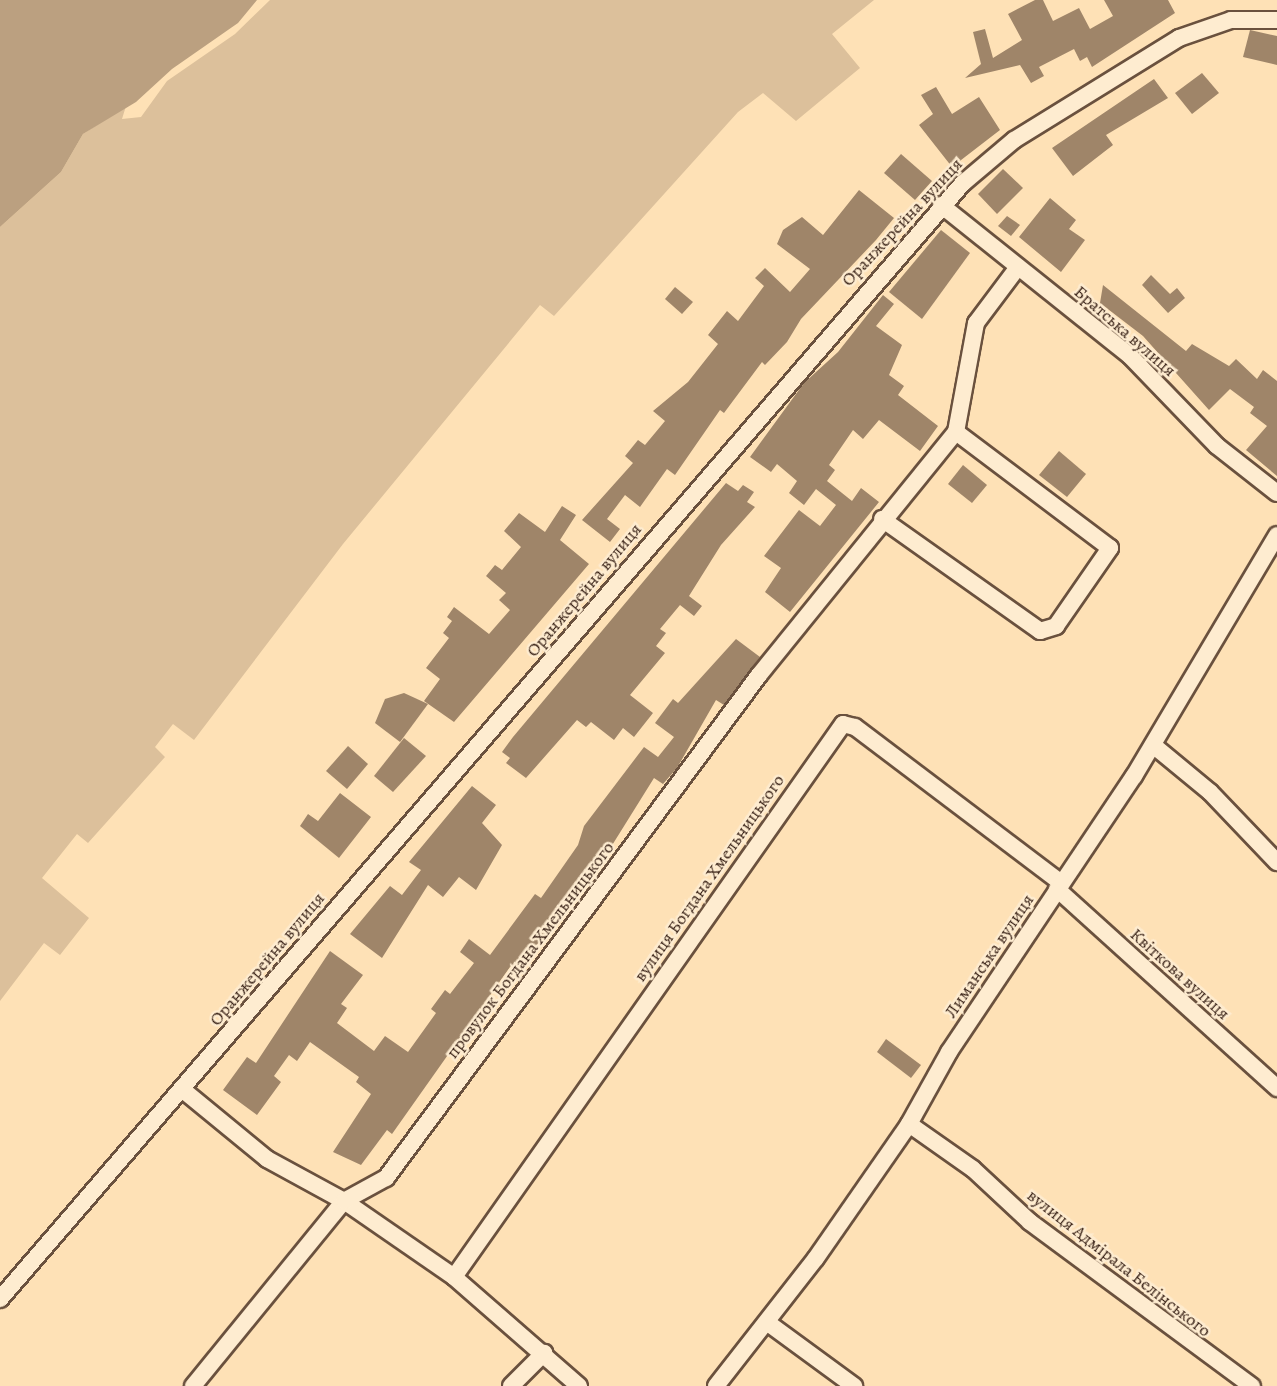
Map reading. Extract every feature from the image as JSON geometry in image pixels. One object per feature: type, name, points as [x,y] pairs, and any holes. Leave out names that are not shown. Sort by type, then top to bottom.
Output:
[{"type":"street","name":"Оранжерейна вулиця","points":[[0,1299],[183,1090],[941,205],[1014,140],[1179,38],[1231,20],[1277,20]]},
{"type":"street","name":"Братська вулиця","points":[[941,205],[1130,356],[1217,446],[1277,494]]},
{"type":"street","name":"провулок Богдана Хмельницького","points":[[193,1386],[344,1201],[386,1178],[759,675],[882,519],[956,432],[976,323],[1018,267]]},
{"type":"street","points":[[882,519],[1040,631],[1056,627],[1110,548],[956,432]]},
{"type":"street","name":"Лиманська вулиця","points":[[716,1386],[768,1323],[909,1124],[949,1052],[1153,745],[1277,535]]},
{"type":"street","name":"вулиця Богдана Хмельницького","points":[[454,1277],[843,724],[855,727],[1059,886]]},
{"type":"street","points":[[1153,745],[1210,792],[1277,862]]},
{"type":"street","name":"Квіткова вулиця","points":[[1059,886],[1277,1088]]},
{"type":"street","points":[[183,1090],[267,1158],[344,1201],[454,1277],[544,1353],[579,1386]]},
{"type":"street","name":"вулиця Адмірала Белінського","points":[[909,1124],[973,1169],[1029,1222],[1252,1386]]},
{"type":"street","points":[[768,1323],[854,1386]]},
{"type":"street","points":[[511,1386],[544,1353]]},
{"type":"shaded area","points":[[0,0],[257,0],[238,23],[172,69],[136,102],[83,134],[61,172],[0,227]]},
{"type":"shaded area","points":[[270,0],[874,0],[832,34],[860,68],[796,121],[763,93],[738,112],[554,316],[540,305],[343,544],[194,740],[173,724],[155,747],[165,757],[88,843],[77,834],[42,878],[89,918],[60,955],[44,943],[0,1001],[0,227],[61,172],[83,134],[126,106],[122,119],[141,117],[167,81],[235,34]]},
{"type":"building","points":[[1035,0],[1043,0],[1053,21],[1079,8],[1090,29],[1113,16],[1104,0],[1168,0],[1175,13],[1092,67],[1087,57],[1080,61],[1074,49],[1039,67],[1044,76],[1031,83],[1020,65],[965,78],[981,64],[973,32],[985,29],[993,58],[1022,40],[1008,14]]},
{"type":"building","points":[[1250,30],[1277,36],[1277,65],[1243,57]]},
{"type":"building","points":[[1202,73],[1219,93],[1192,114],[1175,93]]},
{"type":"building","points":[[1154,79],[1168,98],[1106,135],[1113,145],[1073,176],[1052,148]]},
{"type":"building","points":[[936,87],[952,114],[979,97],[1000,130],[952,167],[919,125],[933,114],[921,95]]},
{"type":"building","points":[[901,154],[932,181],[915,200],[884,173]]},
{"type":"building","points":[[1003,169],[1023,188],[997,214],[978,194]]},
{"type":"building","points":[[859,190],[894,218],[801,319],[787,342],[765,365],[762,362],[724,413],[720,410],[675,475],[667,469],[640,507],[625,495],[607,519],[620,529],[610,542],[582,520],[633,463],[625,456],[638,440],[645,445],[665,421],[653,411],[688,382],[718,344],[708,335],[727,311],[738,321],[764,286],[755,278],[765,268],[790,292],[810,269],[777,244],[783,230],[802,217],[823,235]]},
{"type":"building","points":[[1050,198],[1076,220],[1069,229],[1085,240],[1061,272],[1019,237]]},
{"type":"building","points":[[1007,216],[1020,225],[1011,236],[998,226]]},
{"type":"building","points":[[941,230],[970,253],[922,319],[889,292]]},
{"type":"building","points":[[1151,275],[1170,294],[1177,288],[1185,298],[1168,313],[1142,285]]},
{"type":"building","points":[[1103,285],[1186,351],[1192,344],[1229,366],[1236,359],[1257,379],[1263,370],[1277,381],[1277,476],[1246,450],[1267,426],[1250,413],[1254,407],[1230,389],[1209,410],[1143,336],[1100,303]]},
{"type":"building","points":[[675,287],[693,302],[682,314],[665,299]]},
{"type":"building","points":[[883,295],[894,304],[876,326],[902,345],[889,375],[904,386],[898,395],[938,426],[920,451],[879,420],[863,439],[853,430],[829,465],[835,470],[827,481],[852,501],[861,488],[879,502],[790,612],[765,592],[781,568],[764,556],[799,510],[820,526],[836,505],[816,489],[804,505],[789,493],[797,481],[777,464],[771,472],[750,457],[804,383],[838,352]]},
{"type":"building","points":[[1059,451],[1086,474],[1067,497],[1039,475]]},
{"type":"building","points":[[963,465],[987,485],[972,503],[948,484]]},
{"type":"building","points":[[726,483],[738,491],[743,485],[754,492],[747,502],[755,507],[721,545],[689,596],[702,606],[694,616],[680,605],[660,629],[666,633],[656,646],[665,653],[630,695],[653,713],[634,737],[623,728],[614,740],[591,722],[586,727],[577,720],[526,778],[506,763],[510,758],[502,752]]},
{"type":"building","points":[[562,506],[576,515],[560,540],[589,564],[454,722],[424,701],[440,679],[426,668],[449,638],[443,633],[452,621],[447,617],[454,607],[489,634],[510,610],[499,600],[506,593],[486,576],[495,565],[502,570],[521,547],[504,531],[519,513],[545,532]]},
{"type":"building","points":[[736,639],[760,657],[724,705],[716,700],[677,768],[663,784],[654,778],[601,863],[519,968],[510,967],[392,1134],[387,1130],[361,1165],[333,1152],[371,1094],[356,1082],[359,1077],[310,1042],[297,1061],[289,1055],[274,1076],[281,1082],[257,1115],[223,1090],[247,1057],[256,1063],[330,951],[363,975],[341,1004],[347,1008],[337,1023],[374,1051],[385,1036],[408,1052],[436,1013],[431,1009],[445,990],[450,994],[474,963],[460,952],[469,939],[490,955],[535,894],[541,898],[578,845],[584,826],[644,747],[658,757],[674,737],[655,723],[673,699],[678,703]]},
{"type":"building","points":[[404,693],[428,704],[400,742],[375,723],[385,699]]},
{"type":"building","points":[[404,738],[426,756],[393,792],[374,776]]},
{"type":"building","points":[[348,746],[368,764],[347,789],[326,771]]},
{"type":"building","points":[[472,786],[496,805],[482,823],[502,845],[476,890],[459,877],[443,897],[428,885],[382,958],[350,934],[390,886],[402,895],[421,870],[409,862]]},
{"type":"building","points":[[340,793],[371,817],[339,858],[300,826],[308,814],[318,821]]},
{"type":"building","points":[[886,1039],[921,1065],[911,1078],[877,1052]]}]
